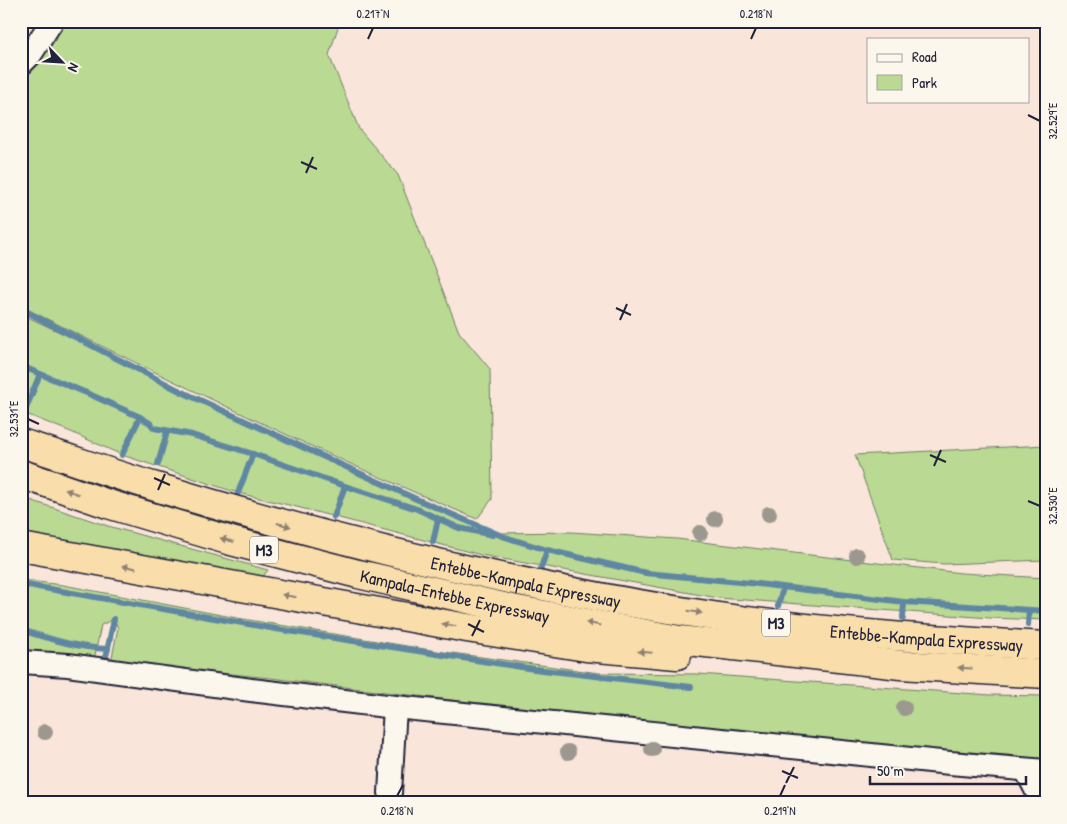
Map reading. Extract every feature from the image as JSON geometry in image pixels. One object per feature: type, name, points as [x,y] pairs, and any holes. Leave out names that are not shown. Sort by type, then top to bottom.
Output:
[{"type":"highway","name":"Entebbe–Kampala Expressway","points":[[21,443],[154,487],[283,524],[397,554],[578,593],[726,618],[876,635],[1046,646]]},
{"type":"highway","name":"Kampala–Entebbe Expressway","points":[[21,474],[108,504],[231,541],[358,574],[512,608],[679,640],[901,665]]},
{"type":"highway","points":[[21,547],[467,628],[586,647],[694,656],[756,664],[875,673],[901,665]]},
{"type":"highway","name":"M3","points":[[901,665],[1046,674]]},
{"type":"street","points":[[21,64],[30,55],[52,21]]},
{"type":"street","points":[[21,662],[68,665],[395,707],[1036,771],[1043,803]]},
{"type":"street","points":[[390,793],[395,707]]},
{"type":"green space","points":[[64,21],[340,21],[329,55],[359,129],[398,175],[459,332],[490,369],[492,499],[477,519],[361,469],[247,416],[21,306],[21,83]]},
{"type":"green space","points":[[21,314],[407,494],[497,533],[571,532],[677,539],[961,573],[1046,578],[1046,620],[990,618],[718,598],[481,555],[238,493],[122,455],[21,412]]},
{"type":"green space","points":[[1046,445],[1046,560],[944,564],[893,560],[855,455]]},
{"type":"green space","points":[[21,497],[108,526],[268,570],[257,584],[21,541]]},
{"type":"green space","points":[[21,580],[63,585],[237,618],[437,651],[599,673],[699,674],[990,695],[1046,696],[1046,760],[1000,757],[451,700],[271,678],[111,662],[118,628],[114,619],[101,625],[94,660],[21,651]]},
{"type":"waterway","points":[[21,309],[182,392],[414,498],[502,536],[547,550],[646,573],[750,583],[904,602],[1046,611]]},
{"type":"waterway","points":[[21,366],[140,417],[154,428],[192,435],[253,454],[417,509],[459,528],[493,535]]},
{"type":"waterway","points":[[24,413],[40,374]]},
{"type":"waterway","points":[[122,455],[140,417]]},
{"type":"waterway","points":[[158,464],[167,432]]},
{"type":"waterway","points":[[238,493],[253,454]]},
{"type":"waterway","points":[[334,517],[345,486]]},
{"type":"waterway","points":[[433,542],[438,519]]},
{"type":"waterway","points":[[541,568],[547,550]]},
{"type":"waterway","points":[[21,584],[276,629],[534,669],[691,687]]},
{"type":"waterway","points":[[778,606],[783,588]]},
{"type":"waterway","points":[[903,618],[904,602]]},
{"type":"waterway","points":[[1028,625],[1029,610]]},
{"type":"waterway","points":[[105,661],[114,619]]},
{"type":"waterway","points":[[21,630],[75,645],[108,649]]}]
